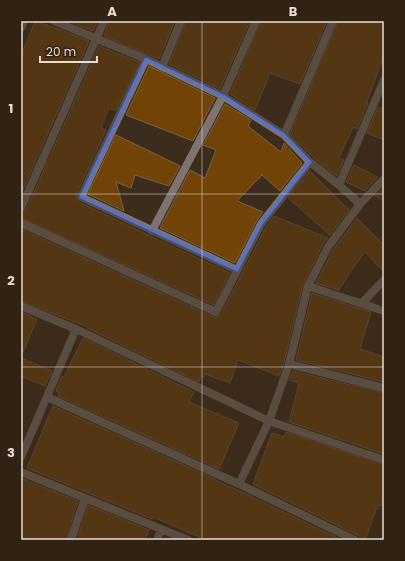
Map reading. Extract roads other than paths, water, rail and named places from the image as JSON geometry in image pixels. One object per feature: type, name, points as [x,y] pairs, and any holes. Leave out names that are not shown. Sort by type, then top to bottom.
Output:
[{"type":"street","points":[[21,28],[24,21]]},
{"type":"street","points":[[54,21],[146,59],[223,96],[284,136],[310,162],[360,204]]},
{"type":"street","points":[[21,208],[104,21]]},
{"type":"street","points":[[162,67],[181,21]]},
{"type":"street","points":[[152,231],[223,96],[256,21]]},
{"type":"street","points":[[284,136],[333,21]]},
{"type":"street","points":[[146,59],[81,197],[237,270]]},
{"type":"street","points":[[339,185],[384,80]]},
{"type":"street","points":[[21,223],[216,312],[262,224],[310,162]]},
{"type":"street","points":[[239,484],[269,421],[289,364],[308,286],[328,247],[360,204],[384,179]]},
{"type":"street","points":[[362,303],[384,280]]},
{"type":"street","points":[[308,286],[384,310]]},
{"type":"street","points":[[21,306],[76,329],[269,421],[384,460]]},
{"type":"street","points":[[21,457],[76,329]]},
{"type":"street","points":[[289,364],[384,388]]},
{"type":"street","points":[[47,397],[239,484],[355,540]]},
{"type":"street","points":[[21,472],[188,540]]},
{"type":"street","points":[[70,540],[85,498]]},
{"type":"street","points":[[157,540],[161,529]]}]
